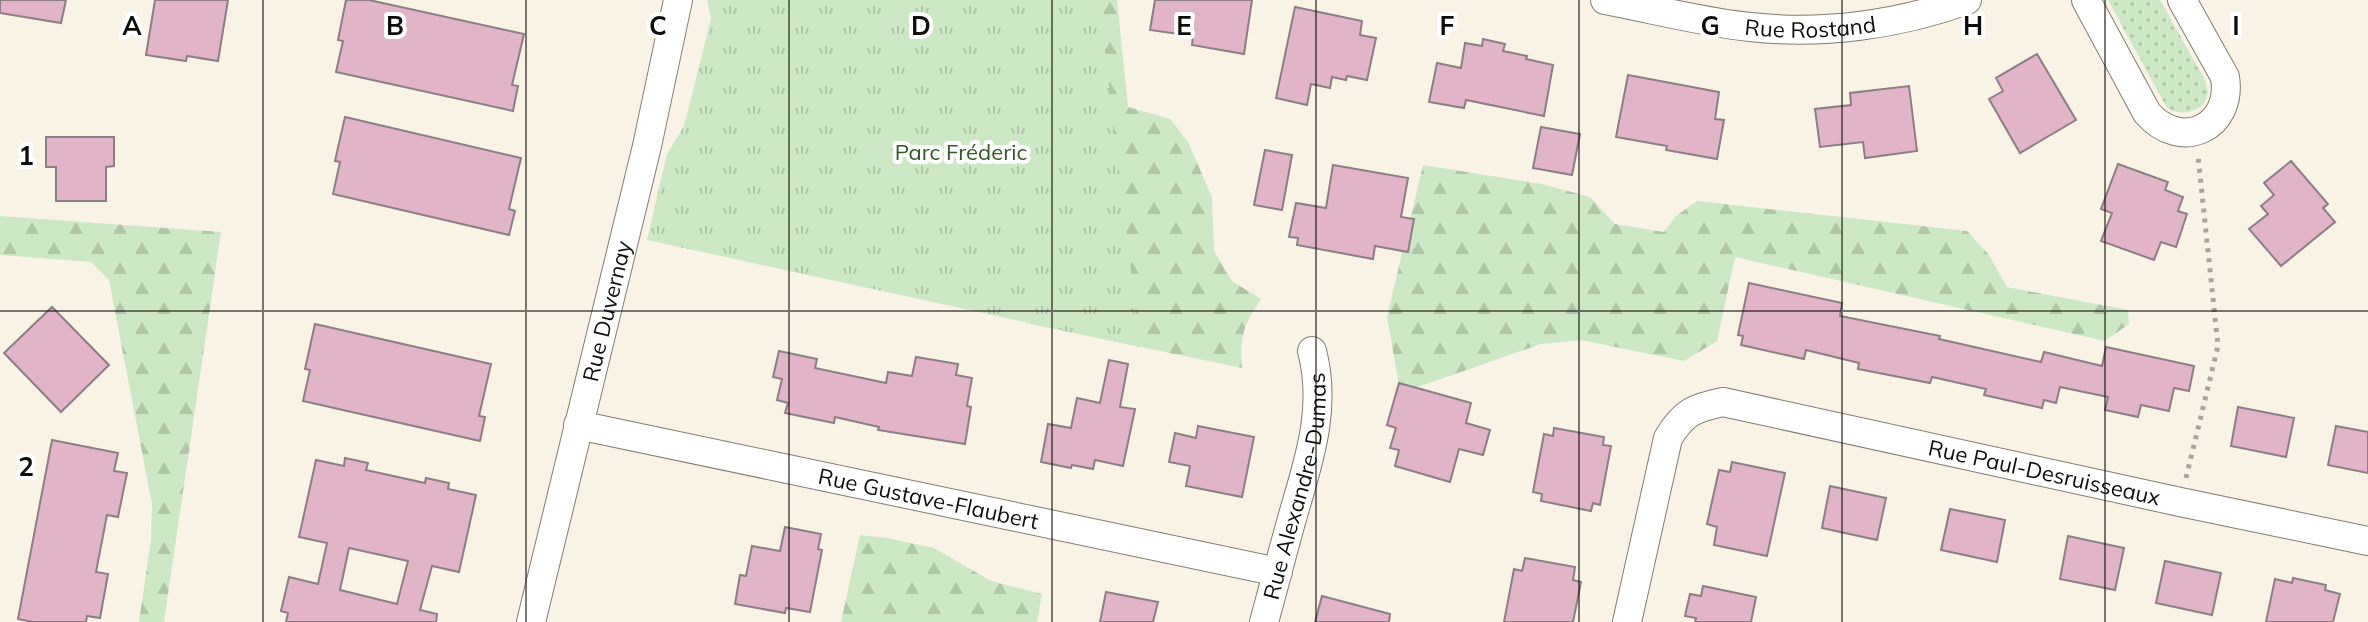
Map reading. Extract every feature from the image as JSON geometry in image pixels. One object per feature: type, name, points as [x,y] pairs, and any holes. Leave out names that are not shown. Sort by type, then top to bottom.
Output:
[{"type":"street","name":"Rue Duvernay","points":[[531,622],[647,146],[678,0]]},
{"type":"street","name":"Rue Rostand","points":[[1605,0],[1748,27],[1795,30],[1908,19],[1967,0]]},
{"type":"street","points":[[2086,0],[2147,113],[2155,123],[2179,133],[2204,128],[2214,121],[2226,100],[2227,89],[2225,77],[2182,0]]},
{"type":"street","name":"Rue Alexandre-Dumas","points":[[1264,622],[1312,447],[1318,375],[1312,351]]},
{"type":"street","name":"Rue Paul-Desruisseaux","points":[[1627,622],[1668,438],[1679,420],[1696,408],[1723,402],[2368,541]]},
{"type":"street","name":"Rue Gustave-Flaubert","points":[[578,425],[1278,572]]},
{"type":"path","points":[[2180,502],[2218,346],[2199,160],[2192,132]]},
{"type":"green space","name":"Parc Fréderic","points":[[707,0],[1099,0],[1140,347],[647,240],[667,154],[684,126],[711,19]]},
{"type":"green space","points":[[997,0],[1117,0],[1128,107],[1170,119],[1188,142],[1212,197],[1214,251],[1232,281],[1261,299],[1244,332],[1242,368],[1026,323]]},
{"type":"green space","points":[[2108,0],[2160,0],[2206,82],[2208,93],[2204,104],[2186,112],[2167,108]]},
{"type":"green space","points":[[1423,165],[1542,184],[1590,197],[1615,224],[1664,232],[1676,216],[1697,201],[1967,231],[1989,255],[2007,287],[2128,310],[2129,324],[2105,341],[1735,257],[1717,341],[1684,361],[1581,340],[1541,344],[1409,390],[1399,385],[1387,317]]},
{"type":"green space","points":[[0,216],[221,232],[164,622],[139,622],[151,539],[152,504],[109,280],[91,262],[0,255]]},
{"type":"green space","points":[[860,535],[934,548],[991,581],[1042,594],[1037,622],[841,622]]},
{"type":"building","points":[[0,0],[66,0],[61,23],[0,13]]},
{"type":"building","points":[[155,0],[228,0],[218,61],[187,56],[186,61],[146,55]]},
{"type":"building","points":[[346,0],[369,0],[524,34],[512,85],[518,86],[513,111],[336,72],[343,41],[338,40]]},
{"type":"building","points":[[1155,0],[1252,0],[1244,54],[1192,45],[1193,36],[1150,30]]},
{"type":"building","points":[[1295,7],[1362,21],[1360,35],[1376,38],[1367,80],[1332,77],[1330,88],[1311,84],[1307,105],[1276,98]]},
{"type":"building","points":[[1483,39],[1505,44],[1503,51],[1553,65],[1544,116],[1466,100],[1464,108],[1429,102],[1437,63],[1461,68],[1465,43],[1482,46]]},
{"type":"building","points":[[2037,54],[2076,120],[2020,153],[1989,99],[2003,91],[1996,78]]},
{"type":"building","points":[[1628,75],[1719,92],[1715,119],[1724,120],[1717,159],[1616,137]]},
{"type":"building","points":[[1909,86],[1917,151],[1865,158],[1863,142],[1820,147],[1815,109],[1851,105],[1850,93]]},
{"type":"building","points":[[345,117],[521,158],[509,209],[515,211],[509,235],[333,194],[340,162],[335,161]]},
{"type":"building","points":[[1541,127],[1580,134],[1572,175],[1533,168]]},
{"type":"building","points":[[46,137],[114,137],[114,166],[106,167],[106,201],[56,201],[56,167],[46,167]]},
{"type":"building","points":[[1265,150],[1292,155],[1282,210],[1254,205]]},
{"type":"building","points":[[2291,161],[2328,204],[2323,208],[2335,222],[2281,266],[2249,229],[2268,214],[2261,206],[2274,195],[2264,183]]},
{"type":"building","points":[[2118,164],[2168,182],[2165,190],[2183,197],[2178,211],[2187,214],[2176,247],[2161,242],[2154,260],[2101,241],[2112,213],[2101,209]]},
{"type":"building","points":[[1333,165],[1408,178],[1401,217],[1414,219],[1408,252],[1375,246],[1373,259],[1297,245],[1298,238],[1289,237],[1296,203],[1326,208]]},
{"type":"building","points":[[1749,283],[1842,303],[1840,316],[1940,336],[1939,339],[2041,362],[2044,352],[2102,366],[2106,347],[2194,366],[2189,391],[2174,388],[2169,411],[2141,405],[2138,417],[2105,410],[2108,397],[2060,387],[2056,403],[2044,400],[2042,408],[1984,395],[1986,389],[1932,377],[1930,383],[1858,369],[1859,363],[1806,350],[1804,359],[1741,345],[1743,336],[1738,335]]},
{"type":"building","points":[[52,307],[109,365],[61,412],[4,353]]},
{"type":"building","points":[[315,324],[491,364],[479,416],[485,417],[480,441],[303,401],[310,370],[305,369]]},
{"type":"building","points":[[779,351],[817,359],[815,368],[886,383],[888,372],[912,376],[916,357],[958,364],[956,375],[972,378],[965,444],[878,430],[879,427],[835,417],[834,423],[785,413],[788,403],[777,400],[782,379],[773,377]]},
{"type":"building","points":[[1109,360],[1128,364],[1120,407],[1135,409],[1123,466],[1095,460],[1093,469],[1041,462],[1048,424],[1071,428],[1077,398],[1100,403]]},
{"type":"building","points":[[1399,383],[1471,403],[1466,423],[1490,430],[1483,455],[1459,449],[1450,482],[1395,466],[1399,450],[1390,448],[1396,428],[1387,425]]},
{"type":"building","points":[[2238,407],[2294,418],[2286,457],[2231,446]]},
{"type":"building","points":[[1198,426],[1254,437],[1242,497],[1186,486],[1190,466],[1169,462],[1175,433],[1196,438]]},
{"type":"building","points":[[2336,426],[2368,432],[2368,473],[2328,465]]},
{"type":"building","points":[[1554,428],[1604,437],[1603,445],[1611,446],[1600,505],[1593,503],[1591,511],[1541,501],[1542,494],[1533,492],[1544,434],[1553,436]]},
{"type":"building","points":[[52,440],[118,453],[114,471],[127,473],[118,517],[107,515],[96,572],[108,574],[100,618],[87,616],[86,622],[18,619]]},
{"type":"building","points":[[345,458],[368,463],[366,470],[425,483],[426,478],[449,483],[448,489],[476,495],[459,572],[432,566],[420,610],[437,614],[436,622],[286,622],[288,613],[281,611],[289,577],[318,584],[327,543],[299,537],[316,460],[344,466]],"holes":[[[349,548],[408,561],[397,604],[340,590]]]},
{"type":"building","points":[[1732,462],[1785,473],[1767,556],[1714,545],[1717,527],[1707,524],[1719,470],[1730,472]]},
{"type":"building","points":[[1830,486],[1886,498],[1877,540],[1822,528]]},
{"type":"building","points":[[1950,509],[2005,520],[1997,562],[1941,550]]},
{"type":"building","points":[[785,527],[821,534],[818,549],[822,550],[810,612],[786,608],[785,613],[735,604],[740,575],[746,576],[752,546],[780,551]]},
{"type":"building","points":[[2068,536],[2124,548],[2115,590],[2060,579]]},
{"type":"building","points":[[1525,558],[1575,567],[1573,580],[1581,582],[1573,622],[1504,622],[1514,569],[1522,571]]},
{"type":"building","points":[[2165,561],[2221,573],[2212,615],[2156,603]]},
{"type":"building","points":[[2293,578],[2326,585],[2325,590],[2340,594],[2333,622],[2266,622],[2275,579],[2292,583]]},
{"type":"building","points":[[1703,586],[1756,597],[1751,622],[1695,622],[1696,618],[1685,616],[1690,594],[1701,596]]},
{"type":"building","points":[[1106,592],[1158,602],[1153,622],[1100,622]]},
{"type":"building","points":[[1322,596],[1390,614],[1389,622],[1315,622]]}]
